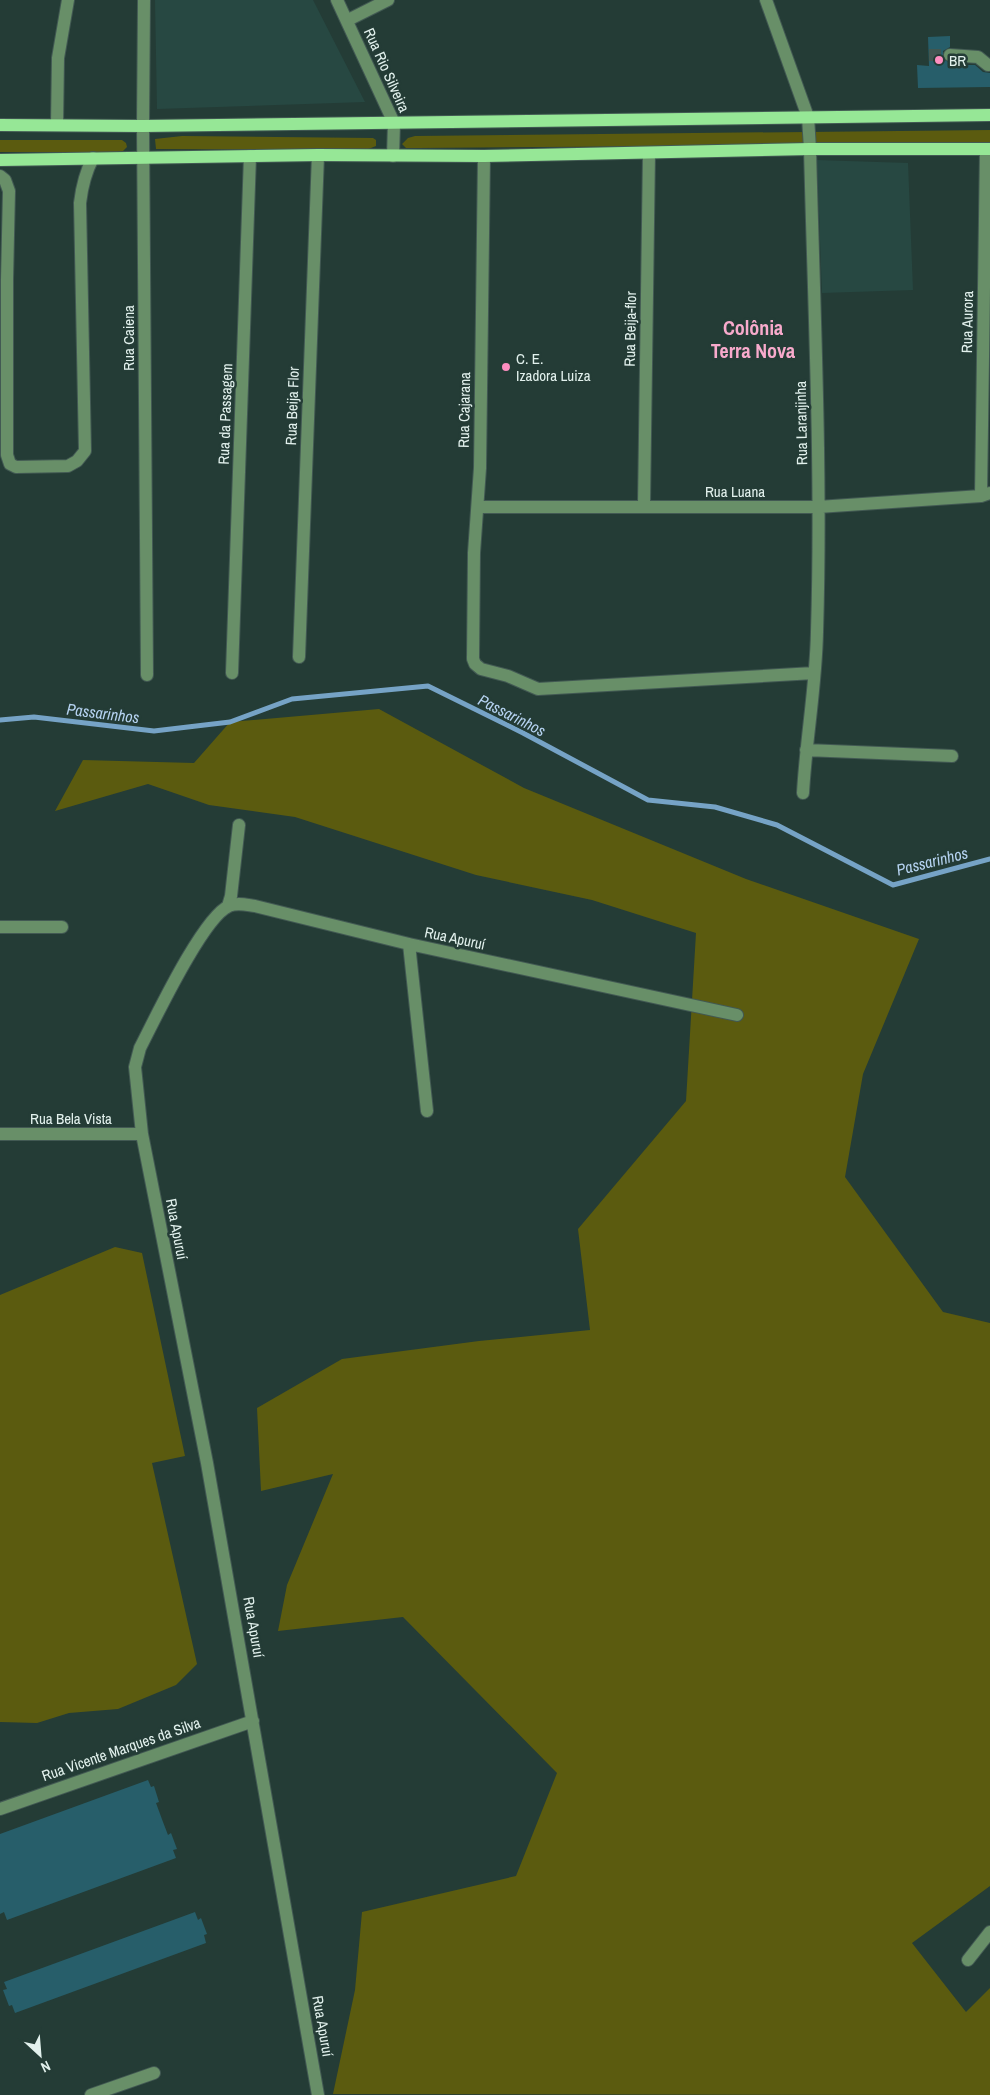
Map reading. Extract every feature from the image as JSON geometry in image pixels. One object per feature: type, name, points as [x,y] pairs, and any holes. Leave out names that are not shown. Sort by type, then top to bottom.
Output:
[{"type":"main road","points":[[0,124],[143,126],[990,115]]},
{"type":"main road","points":[[0,160],[318,155],[484,156],[810,149],[988,149]]},
{"type":"street","points":[[57,125],[58,58],[68,0]]},
{"type":"street","name":"Rua Caiena","points":[[144,0],[143,126],[147,675]]},
{"type":"street","name":"Rua Rio Silveira","points":[[337,0],[348,20],[394,123],[394,156]]},
{"type":"street","points":[[348,20],[388,0]]},
{"type":"street","name":"Rua Laranjinha","points":[[766,0],[808,117],[810,149],[818,507],[817,633],[804,793]]},
{"type":"street","points":[[950,55],[978,57],[988,65]]},
{"type":"street","name":"Rua Aurora","points":[[986,494],[988,149]]},
{"type":"street","name":"Rua Beija-flor","points":[[644,506],[649,153]]},
{"type":"street","name":"Rua Beija Flor","points":[[299,657],[318,155]]},
{"type":"street","name":"Rua da Passagem","points":[[232,673],[250,156]]},
{"type":"street","name":"Rua Cajarana","points":[[484,156],[478,507],[474,553],[473,658],[475,664],[481,669],[508,676],[538,689],[814,673]]},
{"type":"street","points":[[0,176],[5,180],[9,191],[7,455],[10,464],[16,467],[68,466],[77,461],[84,450],[80,203],[83,182],[93,158]]},
{"type":"street","name":"Rua Luana","points":[[478,507],[818,507],[986,494]]},
{"type":"street","points":[[806,750],[952,756]]},
{"type":"street","points":[[228,906],[239,825]]},
{"type":"street","name":"Rua Apuruí","points":[[318,2095],[208,1463],[142,1134],[135,1067],[140,1048],[198,939],[212,920],[228,906],[242,904],[409,944],[737,1015]]},
{"type":"street","points":[[0,927],[62,926]]},
{"type":"street","points":[[409,944],[428,1111]]},
{"type":"street","name":"Rua Bela Vista","points":[[0,1134],[142,1134]]},
{"type":"street","name":"Rua Vicente Marques da Silva","points":[[0,1809],[254,1720]]},
{"type":"street","points":[[968,1960],[990,1932]]},
{"type":"street","points":[[91,2095],[154,2073]]},
{"type":"shaded area","points":[[155,0],[313,0],[365,102],[157,109]]},
{"type":"shaded area","points":[[990,130],[990,144],[406,148],[402,144],[408,138],[415,136]]},
{"type":"shaded area","points":[[182,136],[373,138],[376,140],[376,146],[366,150],[156,149],[155,139]]},
{"type":"shaded area","points":[[0,140],[122,140],[126,143],[127,147],[123,151],[116,152],[0,152]]},
{"type":"shaded area","points":[[817,160],[908,163],[913,290],[822,293]]},
{"type":"shaded area","points":[[379,709],[524,788],[746,879],[919,939],[863,1074],[845,1177],[943,1312],[990,1323],[990,1886],[912,1943],[966,2012],[990,1988],[990,2095],[333,2094],[355,1990],[362,1912],[516,1876],[557,1773],[403,1617],[278,1631],[287,1585],[333,1474],[261,1491],[257,1408],[342,1359],[479,1341],[590,1330],[578,1229],[686,1101],[696,933],[592,900],[476,875],[295,817],[209,805],[148,784],[55,811],[83,760],[194,763],[230,722]]},
{"type":"shaded area","points":[[115,1247],[142,1253],[185,1456],[152,1463],[197,1664],[176,1685],[118,1709],[69,1713],[37,1723],[0,1722],[0,1295]]},
{"type":"building","name":"BR","points":[[950,36],[950,47],[943,51],[943,59],[950,63],[950,65],[975,65],[983,72],[990,73],[990,87],[918,88],[917,65],[929,66],[928,37]]},
{"type":"building","points":[[148,1780],[151,1787],[154,1786],[159,1802],[156,1803],[168,1835],[171,1833],[177,1849],[173,1850],[176,1858],[7,1920],[4,1912],[0,1914],[0,1834]]},
{"type":"building","points":[[195,1912],[198,1920],[201,1918],[207,1934],[204,1935],[206,1943],[15,2013],[12,2005],[9,2006],[3,1990],[7,1989],[4,1982]]},
{"type":"waterway","name":"Passarinhos","points":[[0,720],[34,717],[154,731],[230,722],[292,699],[428,686],[523,733],[648,800],[715,807],[777,825],[893,885],[990,859]]},
{"type":"tunnel","points":[[929,55],[950,55]]},
{"type":"place","name":"BR","points":[[939,60]]},
{"type":"place","name":"C. E. Izadora Luiza","points":[[506,367]]},
{"type":"district","name":"Colônia Terra Nova","points":[[753,338]]}]
